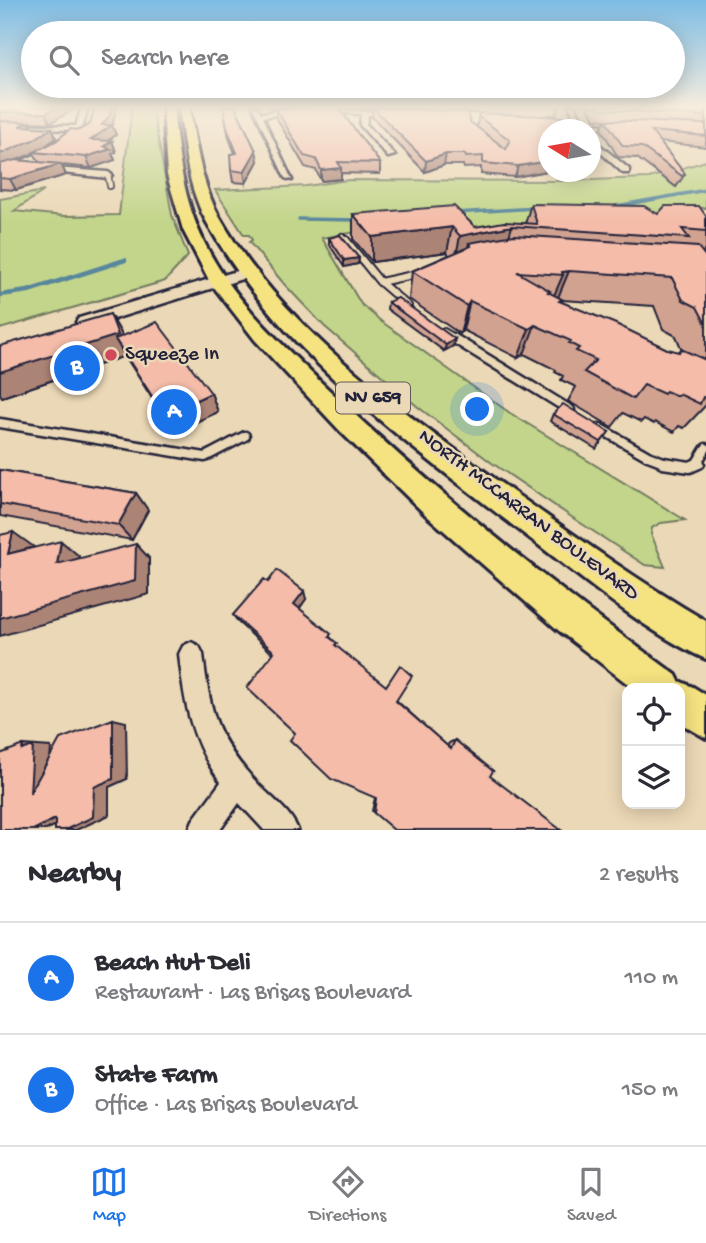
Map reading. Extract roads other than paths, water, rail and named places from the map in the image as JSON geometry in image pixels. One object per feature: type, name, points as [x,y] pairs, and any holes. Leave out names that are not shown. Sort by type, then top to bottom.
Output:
[{"type":"main road","name":"NORTH MCCARRAN BOULEVARD","points":[[171,145],[178,196],[234,277],[275,350],[343,420],[486,551],[656,683]]},
{"type":"main road","name":"NORTH MCCARRAN BOULEVARD","points":[[190,145],[201,193],[234,277],[273,301],[315,345],[425,441],[659,613],[706,640]]},
{"type":"main road","points":[[685,704],[706,719]]},
{"type":"street","points":[[0,173],[21,166],[57,145]]},
{"type":"street","points":[[273,145],[289,178]]},
{"type":"street","points":[[381,145],[390,155]]},
{"type":"street","points":[[601,149],[626,171]]},
{"type":"street","points":[[21,166],[108,175]]},
{"type":"street","points":[[66,328],[234,277]]},
{"type":"street","points":[[191,654],[196,700],[208,739],[238,781],[284,830]]},
{"type":"street","points":[[203,830],[238,781]]},
{"type":"lane","points":[[108,175],[110,186]]},
{"type":"lane","points":[[342,236],[380,282],[420,316]]},
{"type":"lane","points":[[380,282],[433,271]]},
{"type":"lane","points":[[431,324],[579,415]]},
{"type":"lane","points":[[591,422],[665,464],[691,467],[699,463],[706,448]]},
{"type":"lane","points":[[0,423],[205,457],[245,436]]},
{"type":"waterway","points":[[616,206],[706,190]]},
{"type":"waterway","points":[[455,213],[535,208]]},
{"type":"waterway","points":[[299,219],[361,220]]},
{"type":"waterway","points":[[0,295],[28,291],[125,260]]},
{"type":"place","name":"Squeeze In","points":[[111,355]]},
{"type":"place","name":"State Farm","points":[[77,368]]},
{"type":"place","name":"Beach Hut Deli","points":[[174,412]]}]
